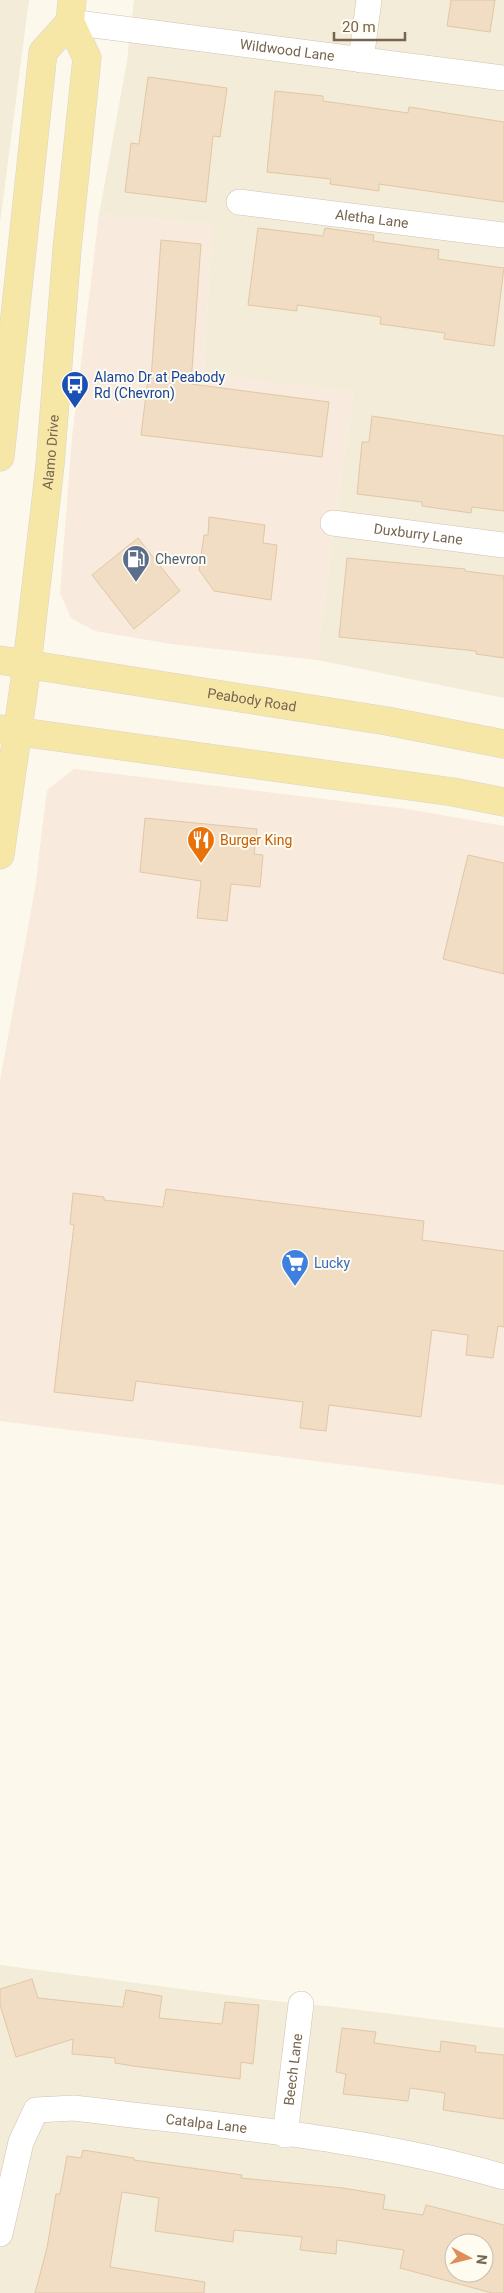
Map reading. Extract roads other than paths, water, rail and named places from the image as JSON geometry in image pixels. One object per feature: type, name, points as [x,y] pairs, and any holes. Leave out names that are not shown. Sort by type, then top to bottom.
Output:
[{"type":"main road","points":[[0,457],[43,52],[71,11]]},
{"type":"main road","name":"Alamo Drive","points":[[0,855],[9,731],[27,665],[50,465],[67,249],[87,58],[71,11]]},
{"type":"main road","name":"Peabody Road","points":[[0,660],[387,721],[504,744]]},
{"type":"main road","points":[[9,731],[453,792],[504,802]]},
{"type":"street","points":[[361,60],[369,0]]},
{"type":"street","name":"Wildwood Lane","points":[[71,11],[361,60],[504,78]]},
{"type":"street","name":"Aletha Lane","points":[[239,202],[504,235]]},
{"type":"street","name":"Duxburry Lane","points":[[333,523],[504,545]]},
{"type":"street","name":"Beech Lane","points":[[285,2135],[301,2004]]},
{"type":"street","name":"Catalpa Lane","points":[[0,2234],[21,2142],[36,2110],[74,2108],[381,2148],[464,2166],[504,2177]]},
{"type":"place","name":"Alamo Dr at Peabody Rd (Chevron)","points":[[75,409]]},
{"type":"place","name":"Chevron","points":[[136,583]]},
{"type":"place","name":"Burger King","points":[[201,864]]},
{"type":"place","name":"Lucky","points":[[295,1287]]}]
